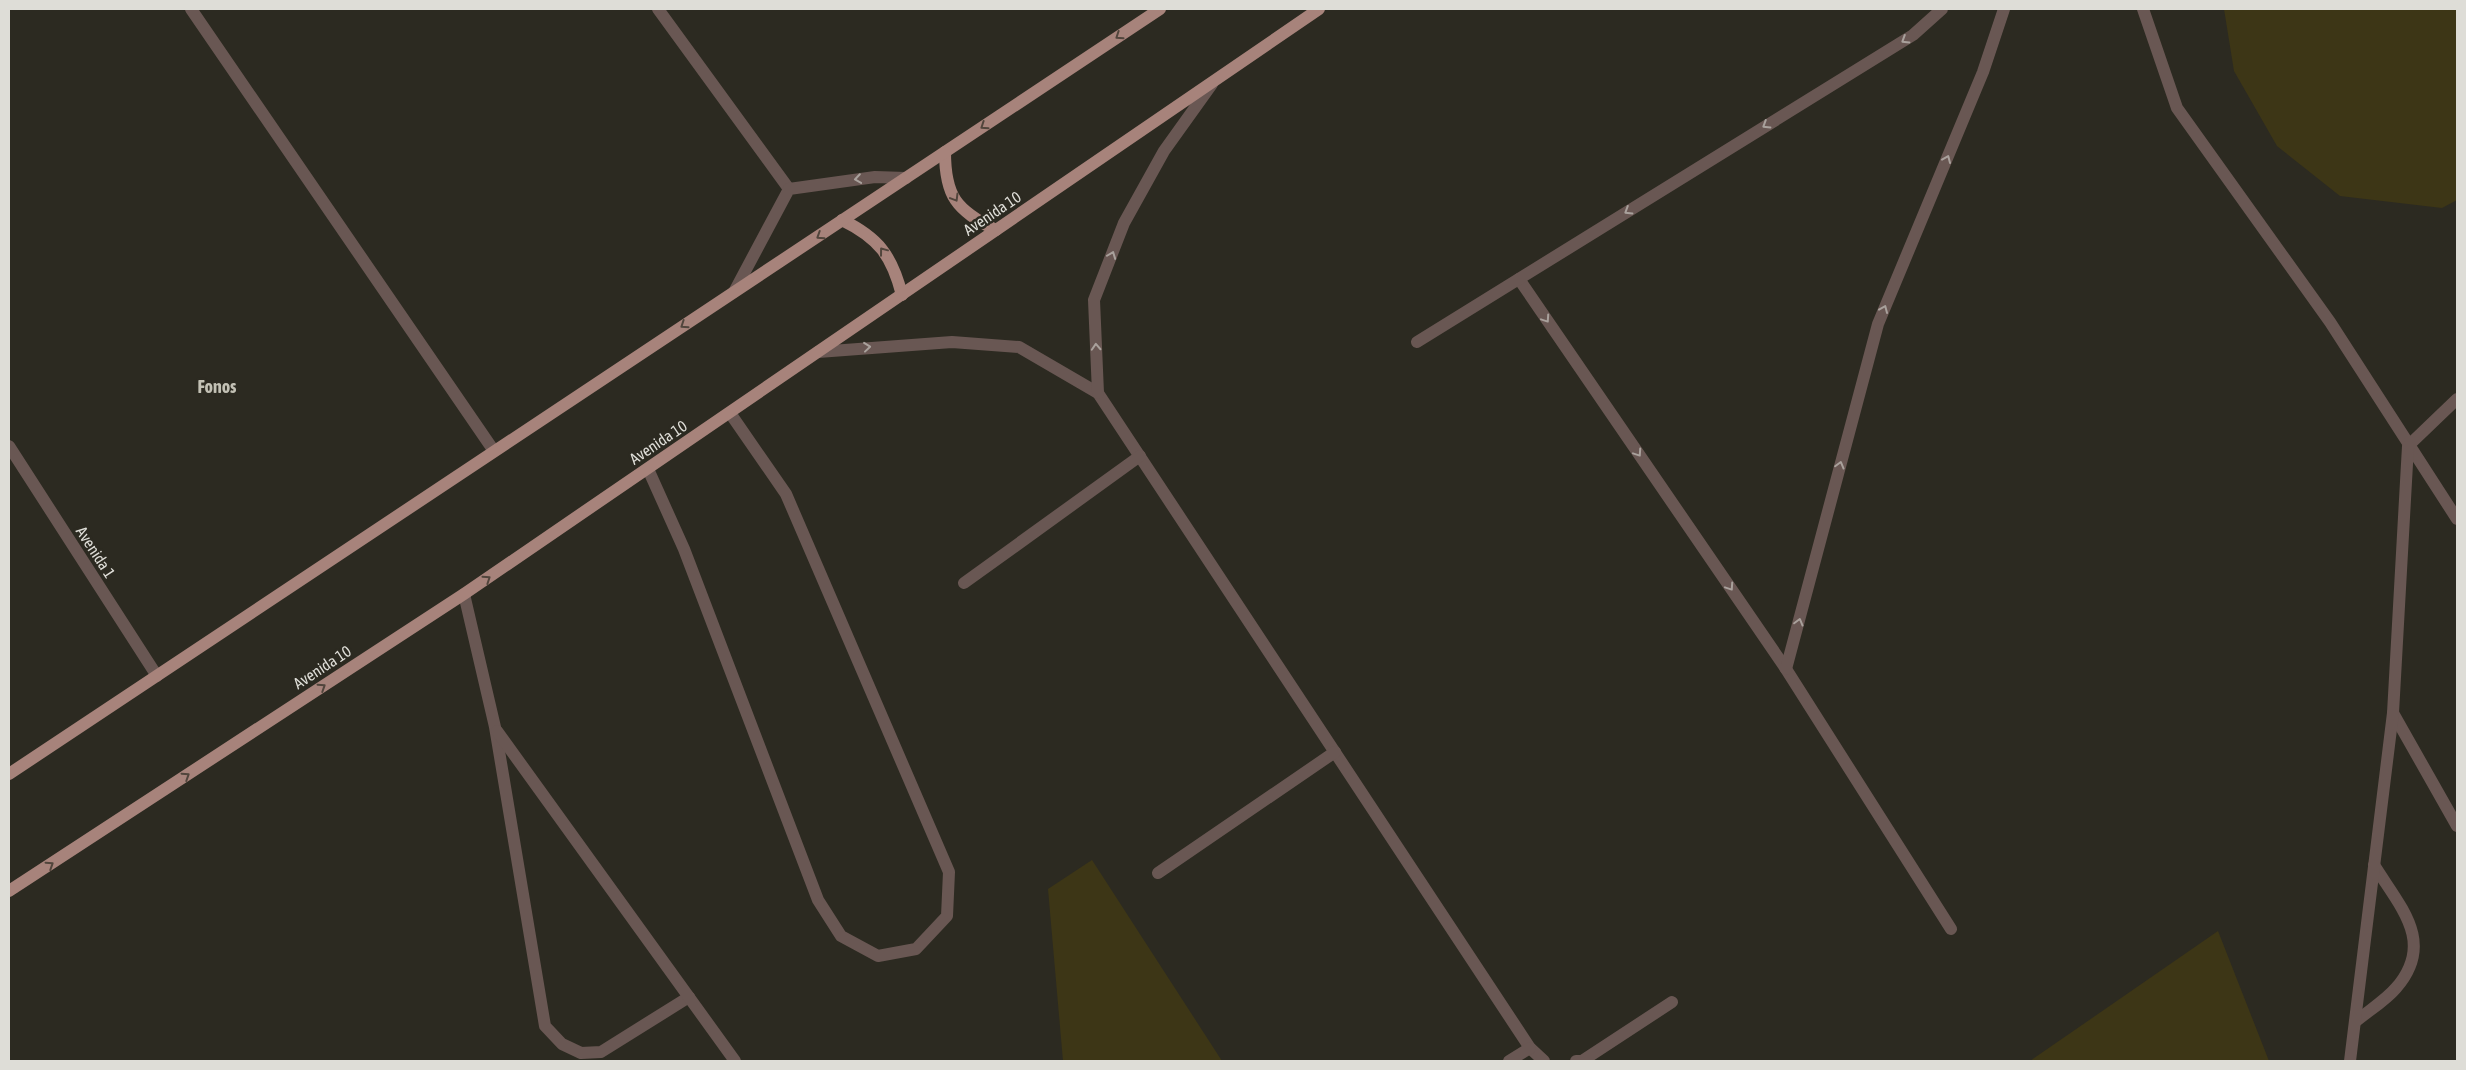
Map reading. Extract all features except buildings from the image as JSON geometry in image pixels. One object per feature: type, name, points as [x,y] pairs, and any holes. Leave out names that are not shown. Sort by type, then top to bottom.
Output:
[{"type":"main road","points":[[9,774],[1160,9]]},
{"type":"main road","name":"Avenida 10","points":[[9,891],[464,594],[1319,9]]},
{"type":"main road","points":[[945,152],[945,177],[955,201],[973,219],[996,230]]},
{"type":"main road","points":[[842,220],[865,232],[883,249],[896,271],[902,295]]},
{"type":"street","points":[[191,9],[494,451]]},
{"type":"street","points":[[658,9],[789,189]]},
{"type":"street","points":[[1417,342],[1914,35],[1942,9]]},
{"type":"street","points":[[1786,669],[1878,324],[1983,72],[2004,9]]},
{"type":"street","points":[[2143,9],[2176,108],[2330,322],[2408,446],[2457,519]]},
{"type":"street","points":[[1098,393],[1094,300],[1128,215],[1164,151],[1212,84]]},
{"type":"street","points":[[789,189],[875,177],[906,178]]},
{"type":"street","points":[[734,292],[789,189]]},
{"type":"street","points":[[1519,278],[1786,669],[1950,929]]},
{"type":"street","points":[[818,352],[952,342],[1019,347],[1098,393],[1530,1048],[1544,1061]]},
{"type":"street","points":[[2350,1061],[2392,713],[2408,446],[2457,399]]},
{"type":"street","points":[[648,468],[684,549],[818,900],[841,936],[878,956],[916,949],[947,916],[949,872],[786,494],[730,413]]},
{"type":"street","name":"Avenida 1","points":[[9,446],[157,676]]},
{"type":"street","points":[[964,583],[1140,456]]},
{"type":"street","points":[[464,594],[495,728],[545,1026],[562,1044],[581,1053],[601,1052],[689,997]]},
{"type":"street","points":[[2392,713],[2457,826]]},
{"type":"street","points":[[495,728],[735,1061]]},
{"type":"street","points":[[1158,873],[1335,752]]},
{"type":"street","points":[[2354,1022],[2395,989],[2410,970],[2416,946],[2408,919],[2374,865]]},
{"type":"street","points":[[1576,1061],[1582,1061],[1672,1002]]},
{"type":"street","points":[[1509,1061],[1530,1048]]},
{"type":"shaded area","points":[[2224,9],[2457,9],[2457,200],[2442,208],[2340,196],[2277,146],[2234,71]]},
{"type":"shaded area","points":[[1092,860],[1222,1061],[1063,1061],[1048,889]]},
{"type":"shaded area","points":[[2218,931],[2269,1061],[2030,1061]]},
{"type":"district","name":"Fonos","points":[[217,386]]}]
